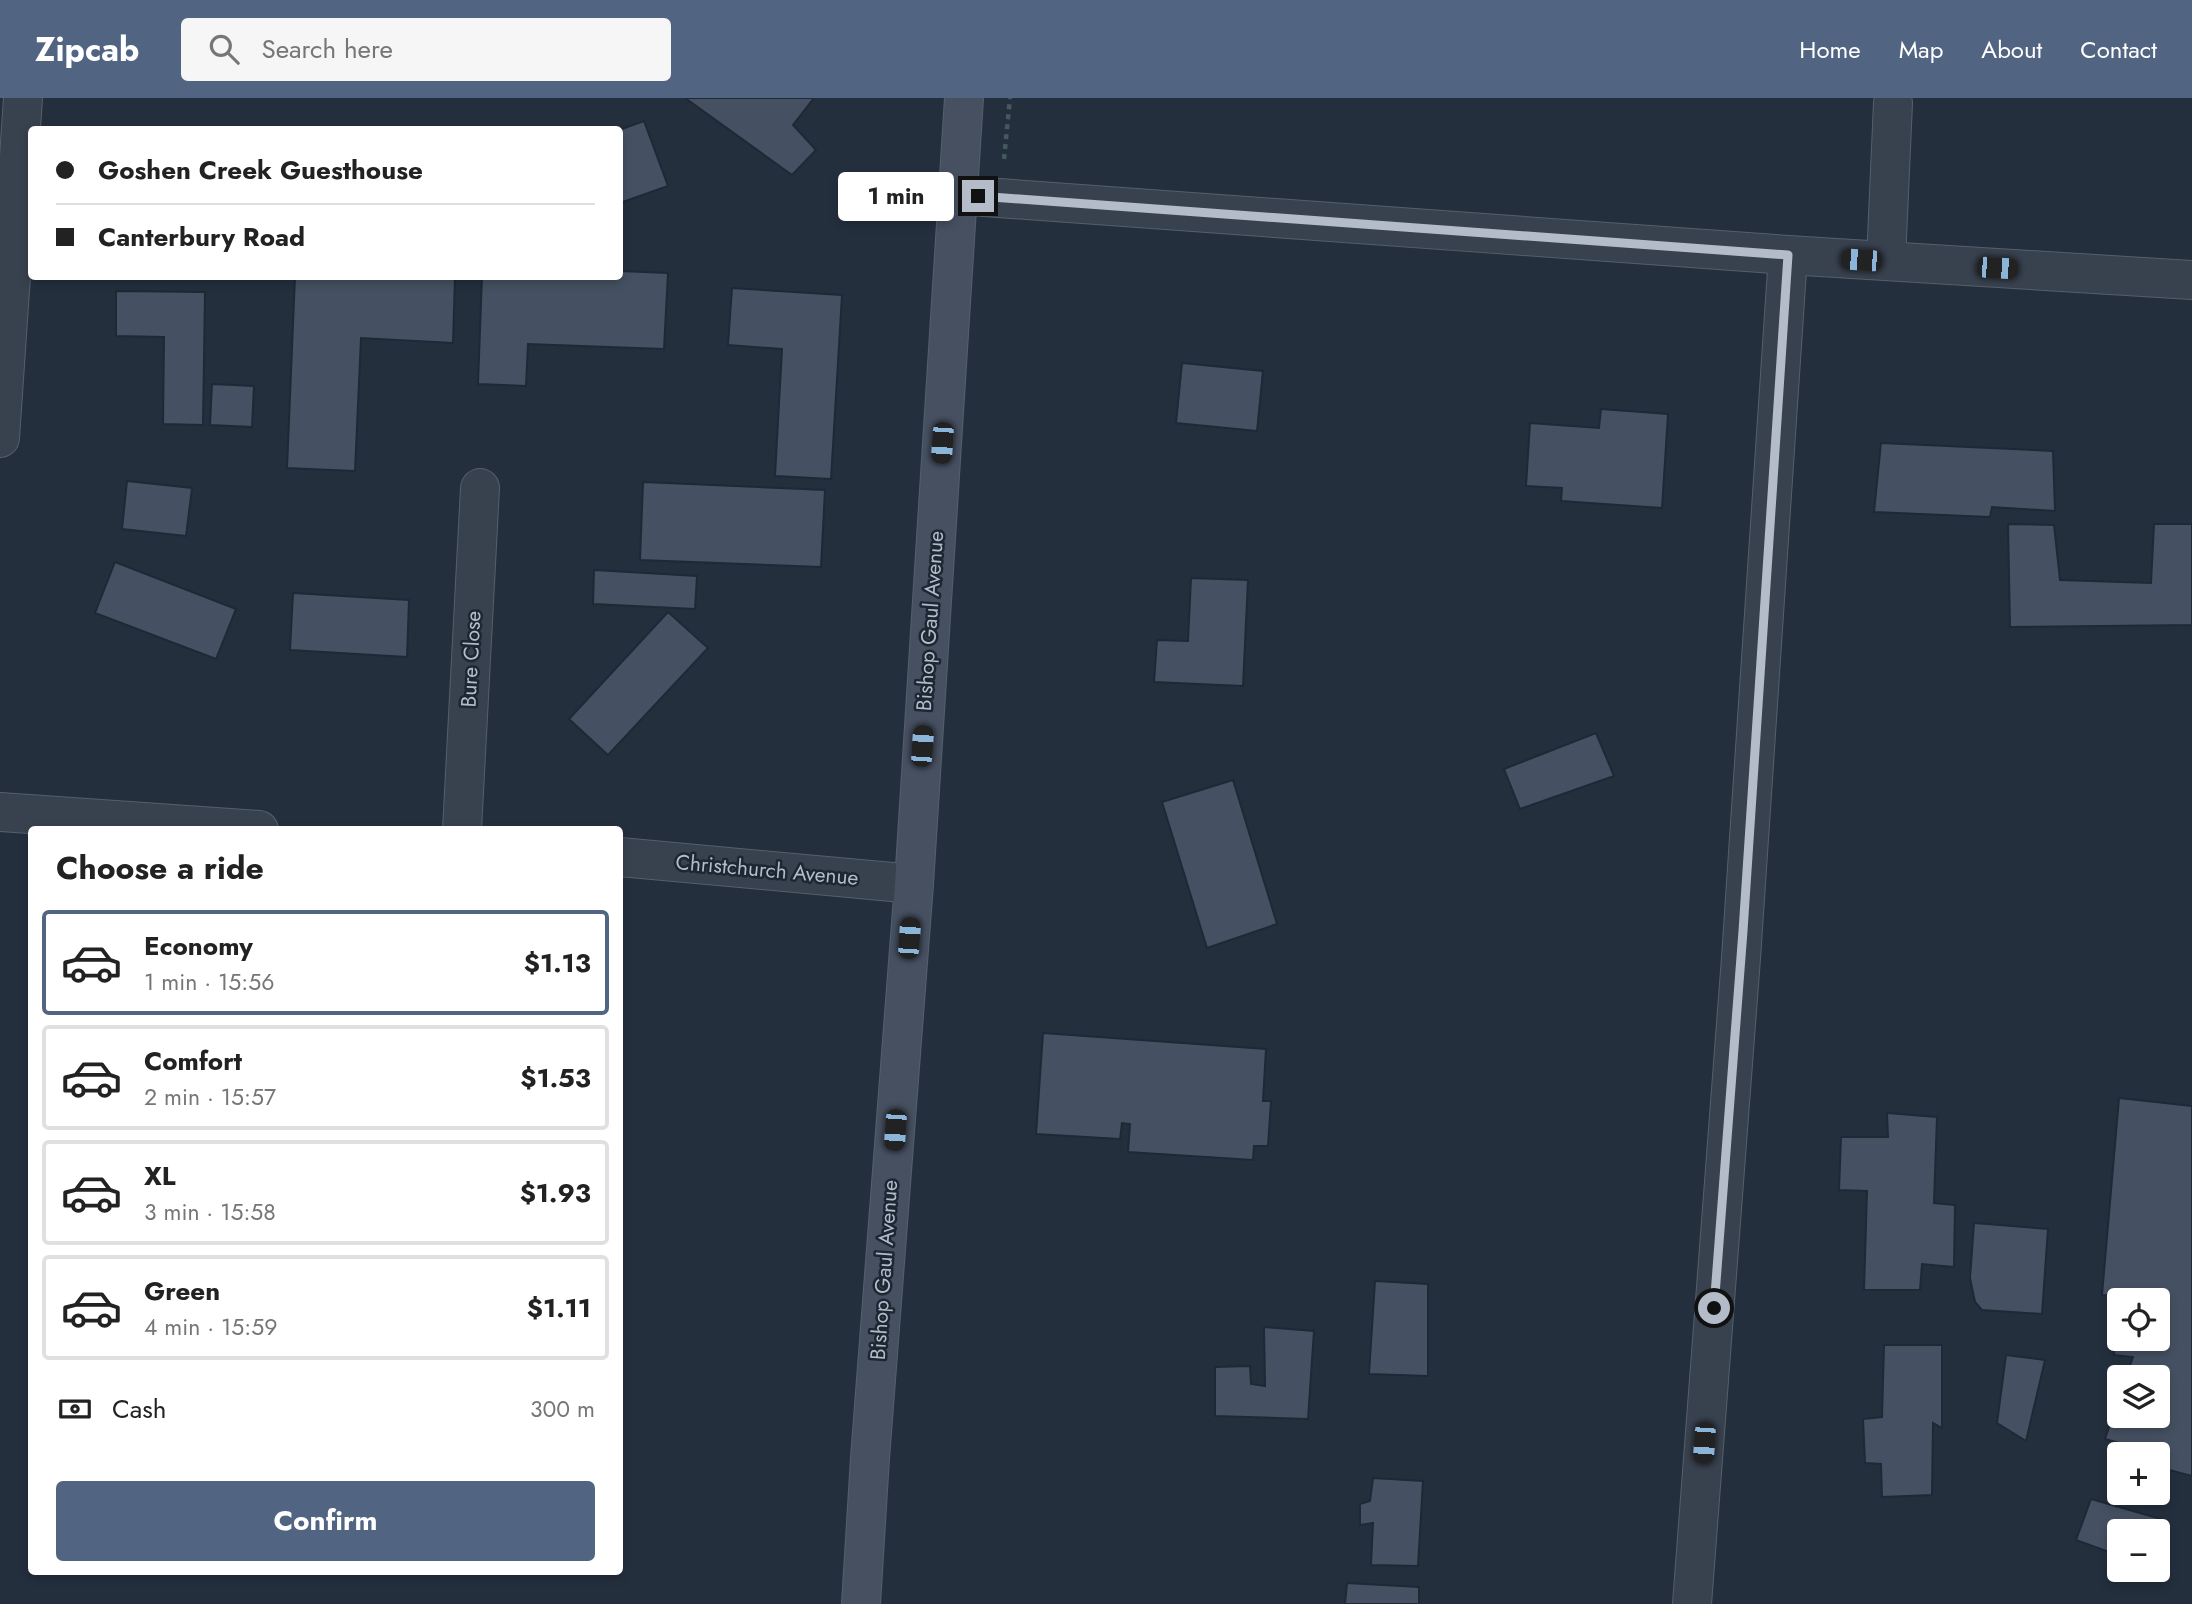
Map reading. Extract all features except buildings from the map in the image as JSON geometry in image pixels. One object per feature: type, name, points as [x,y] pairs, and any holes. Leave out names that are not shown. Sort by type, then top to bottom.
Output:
[{"type":"main road","name":"Bishop Gaul Avenue","points":[[861,1604],[914,884],[964,98]]},
{"type":"street","points":[[0,438],[6,243],[23,98]]},
{"type":"street","points":[[1886,261],[1893,103]]},
{"type":"street","points":[[957,195],[1788,255],[2192,280]]},
{"type":"street","points":[[1692,1604],[1741,958],[1788,255]]},
{"type":"street","name":"Bure Close","points":[[462,826],[480,488]]},
{"type":"street","points":[[0,812],[201,826]]},
{"type":"street","name":"Christchurch Avenue","points":[[623,857],[914,884]]},
{"type":"path","points":[[999,198],[1010,98]]},
{"type":"route","points":[[978,196],[1788,255],[1743,931],[1714,1308]]}]
